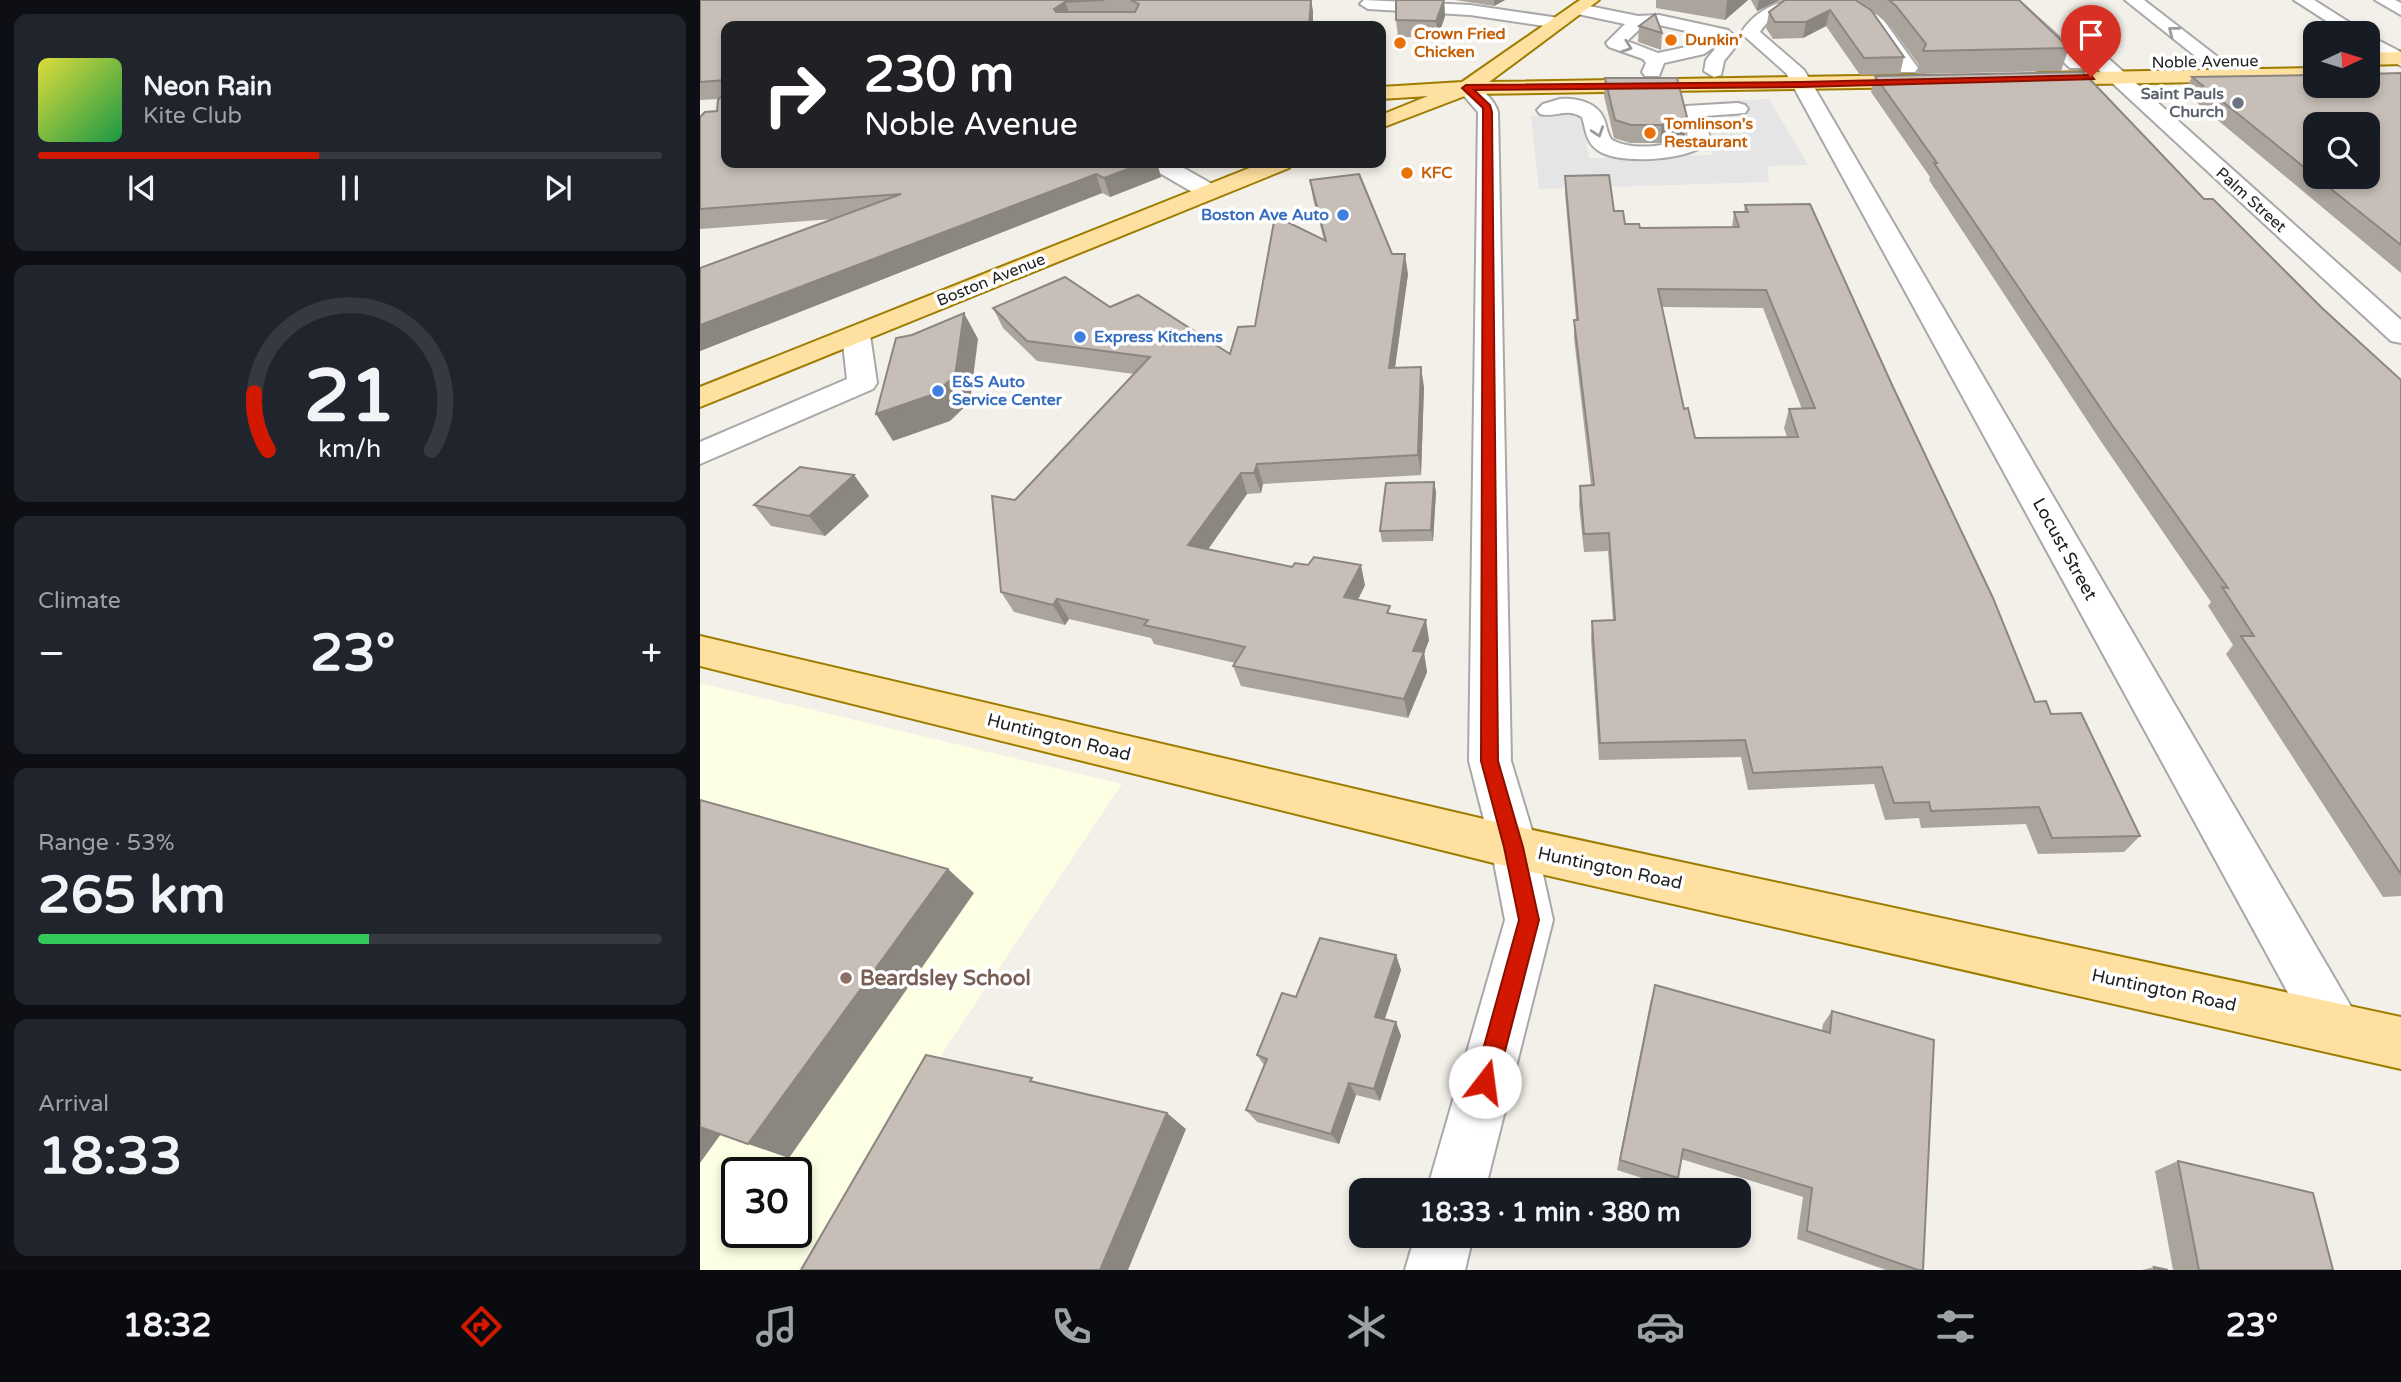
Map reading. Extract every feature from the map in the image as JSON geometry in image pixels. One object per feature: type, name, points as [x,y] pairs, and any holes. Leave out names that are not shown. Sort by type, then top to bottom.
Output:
[{"type":"main road","points":[[1386,120],[1477,80],[1585,4]]},
{"type":"main road","name":"Noble Avenue","points":[[2303,60],[2213,62],[2109,70],[2024,72],[2077,64],[2109,70],[2231,75],[2303,74]]},
{"type":"main road","points":[[2380,60],[2400,62]]},
{"type":"main road","points":[[1386,79],[1477,80],[1798,77],[1937,74],[1908,68],[1798,77],[1716,64],[1656,62],[1477,80],[1386,92]]},
{"type":"main road","points":[[2380,69],[2400,62]]},
{"type":"main road","name":"Boston Avenue","points":[[700,398],[1269,168]]},
{"type":"main road","name":"Huntington Road","points":[[700,651],[1514,847],[2401,1044]]},
{"type":"street","points":[[1512,16],[1540,0]]},
{"type":"street","points":[[2007,0],[2077,64]]},
{"type":"street","points":[[2133,0],[2231,75]]},
{"type":"street","points":[[2302,0],[2337,21]]},
{"type":"street","points":[[2383,0],[2401,10]]},
{"type":"street","points":[[1798,77],[1750,33],[1750,29],[1784,6],[1816,2],[1840,6]]},
{"type":"street","points":[[1585,4],[1645,20],[1665,26],[1700,31],[1713,37],[1703,49],[1656,62],[1646,53],[1615,43],[1645,20],[1721,34],[1727,38],[1727,46],[1716,64]]},
{"type":"street","points":[[1421,6],[1512,16],[1553,27],[1474,25],[1368,13],[1421,6]]},
{"type":"street","points":[[1859,10],[1867,12],[1877,22],[1908,68]]},
{"type":"street","points":[[2380,48],[2400,62]]},
{"type":"street","name":"Palm Street","points":[[2109,70],[2401,335]]},
{"type":"street","name":"Locust Street","points":[[1798,77],[2335,1028]]},
{"type":"street","points":[[1460,1178],[1529,920],[1514,847],[1490,761],[1488,112],[1477,80]]},
{"type":"street","points":[[1547,110],[1555,105],[1586,108],[1592,114],[1599,141],[1606,148],[1619,152],[1676,150],[1692,146],[1699,140],[1693,110],[1738,110]]},
{"type":"street","points":[[1168,168],[1209,192]]},
{"type":"street","points":[[700,454],[862,383],[856,335]]},
{"type":"street","points":[[1435,1270],[1441,1248]]},
{"type":"shaded area","points":[[1769,99],[1808,165],[1767,166],[1769,182],[1539,189],[1531,116],[1582,114],[1589,158],[1712,155],[1703,119],[1728,118],[1718,101]]},
{"type":"shaded area","name":"Beardsley School","points":[[700,683],[1122,784],[798,1270],[700,1270]]},
{"type":"building","points":[[700,0],[1104,0],[1065,2],[1054,9],[1056,12],[1135,12],[1139,4],[1131,0],[1311,0],[1309,21],[721,21],[721,80],[700,82]]},
{"type":"building","points":[[1396,0],[1444,0],[1436,21],[1396,20]]},
{"type":"building","points":[[1785,0],[1855,0],[1871,10],[1904,57],[1864,58],[1830,10],[1806,22],[1775,22],[1769,12]]},
{"type":"building","points":[[1889,0],[2019,0],[2069,48],[1923,51],[1926,44]]},
{"type":"building","points":[[1655,14],[1662,33],[1639,26]]},
{"type":"building","points":[[2083,72],[2204,199],[2213,199],[2322,308],[2401,380],[2401,874],[2241,636],[2254,636],[2222,587],[2228,588],[2110,422],[1934,163],[1937,163],[1875,76]]},
{"type":"building","points":[[2401,73],[2401,245],[2331,189],[2380,189],[2380,112],[2303,112],[2303,166],[2192,77],[2303,75],[2303,98],[2380,98],[2380,74]]},
{"type":"building","points":[[1605,78],[1677,78],[1687,117],[1662,125],[1631,125],[1615,120]]},
{"type":"building","points":[[721,97],[721,168],[1131,168],[1104,178],[1096,174],[700,325],[700,268],[901,194],[700,209],[700,117],[705,112],[717,111]]},
{"type":"building","points":[[1359,174],[1392,254],[1405,254],[1389,368],[1421,367],[1418,455],[1257,464],[1254,473],[1241,473],[1188,545],[1292,567],[1295,563],[1308,565],[1314,557],[1361,565],[1344,597],[1390,606],[1387,613],[1426,620],[1413,651],[1424,652],[1404,699],[1233,666],[1245,647],[1144,625],[1148,620],[1057,599],[1053,605],[1001,592],[992,496],[1015,500],[1150,357],[1027,341],[993,308],[1065,277],[1110,307],[1138,295],[1230,354],[1238,327],[1255,326],[1275,216],[1326,241],[1310,180]]},
{"type":"building","points":[[1609,175],[1614,211],[1623,211],[1625,224],[1639,224],[1640,228],[1739,227],[1734,212],[1748,212],[1745,205],[1810,204],[1993,598],[2035,702],[2046,701],[2051,714],[2081,713],[2140,836],[2052,838],[2039,807],[1931,811],[1929,802],[1894,803],[1882,767],[1753,773],[1745,740],[1600,743],[1592,621],[1615,620],[1609,533],[1584,534],[1580,486],[1594,485],[1574,320],[1578,320],[1565,176]],"holes":[[[1658,289],[1766,290],[1815,408],[1789,409],[1798,437],[1695,438],[1688,408],[1684,409]]]},
{"type":"building","points":[[964,313],[955,376],[934,394],[876,414],[896,338],[912,335]]},
{"type":"building","points":[[800,467],[854,475],[809,516],[754,505]]},
{"type":"building","points":[[1434,482],[1431,530],[1380,531],[1386,483]]},
{"type":"building","points":[[700,800],[948,869],[748,1144],[700,1127]]},
{"type":"building","points":[[1320,938],[1396,955],[1375,1017],[1396,1022],[1374,1089],[1349,1083],[1331,1134],[1246,1110],[1267,1059],[1257,1055],[1282,993],[1296,997]]},
{"type":"building","points":[[1655,985],[1830,1033],[1832,1011],[1934,1040],[1923,1270],[1807,1231],[1812,1188],[1683,1149],[1678,1178],[1620,1160]]},
{"type":"building","points":[[926,1055],[1032,1078],[1030,1081],[1167,1113],[1100,1270],[801,1270]]},
{"type":"building","points":[[2178,1161],[2313,1193],[2333,1270],[2199,1270]]},
{"type":"place","name":"Dunkin'","points":[[1671,40]]},
{"type":"place","name":"Crown Fried Chicken","points":[[1400,43]]},
{"type":"place","name":"Saint Pauls Church","points":[[2238,103]]},
{"type":"place","name":"Tomlinson's Restaurant","points":[[1650,133]]},
{"type":"place","name":"KFC","points":[[1407,173]]},
{"type":"place","name":"Boston Ave Auto","points":[[1343,215]]},
{"type":"place","name":"Express Kitchens","points":[[1080,337]]},
{"type":"place","name":"E&S Auto Service Center","points":[[938,391]]},
{"type":"place","name":"Beardsley School","points":[[846,978]]},
{"type":"route","points":[[1485,1082],[1529,920],[1514,847],[1490,761],[1486,195],[1488,112],[1487,107],[1466,88],[1801,85],[2091,77]]}]
